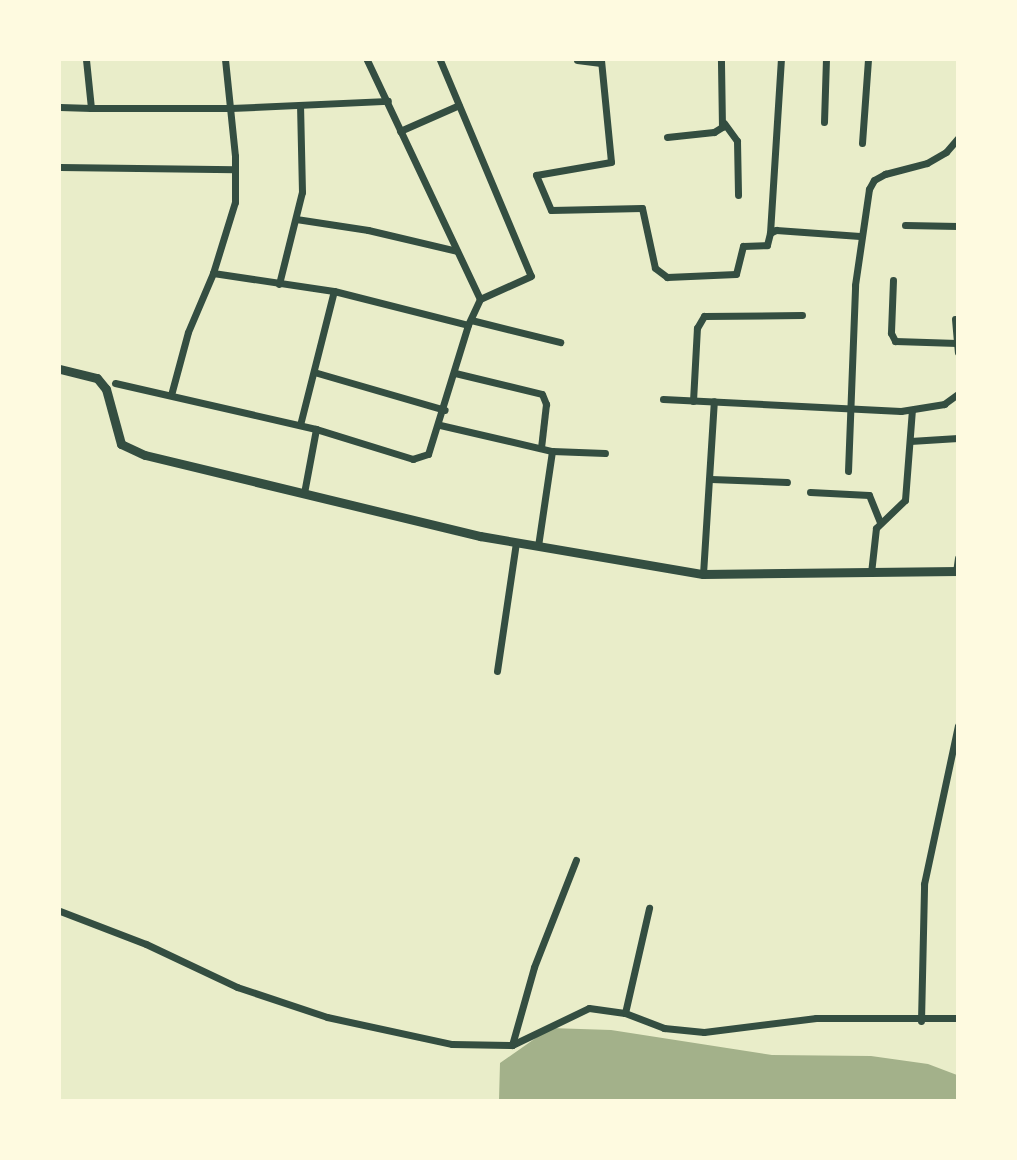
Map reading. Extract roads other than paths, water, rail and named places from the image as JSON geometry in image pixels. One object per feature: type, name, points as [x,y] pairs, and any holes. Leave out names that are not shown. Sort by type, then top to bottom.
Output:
[{"type":"street","points":[[86,60],[91,108]]},
{"type":"street","points":[[171,395],[188,332],[213,273],[235,202],[231,108],[225,60]]},
{"type":"street","points":[[367,60],[480,299]]},
{"type":"street","points":[[115,383],[316,429],[413,459],[428,454],[445,410],[469,322],[480,299],[531,276],[440,60]]},
{"type":"street","points":[[577,60],[601,61],[611,162],[536,175],[548,207],[558,211],[642,208],[655,268],[667,276],[736,274],[743,246],[767,245],[781,60]]},
{"type":"street","points":[[721,60],[724,122],[737,141],[738,195]]},
{"type":"street","points":[[824,122],[826,60]]},
{"type":"street","points":[[862,143],[867,60]]},
{"type":"street","points":[[60,107],[231,108],[388,101]]},
{"type":"street","points":[[279,284],[302,192],[300,105]]},
{"type":"street","points":[[400,131],[459,105]]},
{"type":"street","points":[[667,137],[714,132],[724,122]]},
{"type":"street","points":[[848,471],[860,236],[874,180],[927,163],[946,152],[957,138]]},
{"type":"street","points":[[946,152],[957,152]]},
{"type":"street","points":[[60,167],[235,169]]},
{"type":"street","points":[[296,219],[368,229],[457,251]]},
{"type":"street","points":[[905,225],[957,226]]},
{"type":"street","points":[[770,233],[786,230],[860,236]]},
{"type":"street","points":[[213,273],[334,291],[560,342]]},
{"type":"street","points":[[893,280],[891,333],[895,341],[957,343]]},
{"type":"street","points":[[300,425],[334,291]]},
{"type":"street","points":[[693,401],[697,328],[704,316],[802,315]]},
{"type":"street","points":[[955,318],[957,352]]},
{"type":"street","points":[[60,369],[97,378],[106,388],[121,444],[145,455],[516,543],[704,574],[956,571],[957,558]]},
{"type":"street","points":[[314,372],[445,410]]},
{"type":"street","points":[[455,373],[542,394],[546,404],[541,448]]},
{"type":"street","points":[[663,399],[912,410],[944,404],[957,394]]},
{"type":"street","points":[[704,574],[714,401]]},
{"type":"street","points":[[871,573],[872,543],[880,522],[905,500],[912,410]]},
{"type":"street","points":[[440,425],[552,451],[606,453]]},
{"type":"street","points":[[304,494],[316,429]]},
{"type":"street","points":[[910,441],[957,438]]},
{"type":"street","points":[[538,546],[552,451]]},
{"type":"street","points":[[711,479],[787,482]]},
{"type":"street","points":[[810,492],[869,495],[880,522]]},
{"type":"street","points":[[497,671],[516,543]]},
{"type":"street","points":[[921,1021],[924,884],[957,726]]},
{"type":"street","points":[[512,1045],[534,967],[576,860]]},
{"type":"street","points":[[625,1013],[649,908]]},
{"type":"street","points":[[60,911],[146,944],[237,987],[327,1017],[452,1044],[512,1045],[589,1008],[625,1013],[664,1028],[704,1032],[816,1018],[921,1021],[957,1018]]}]
